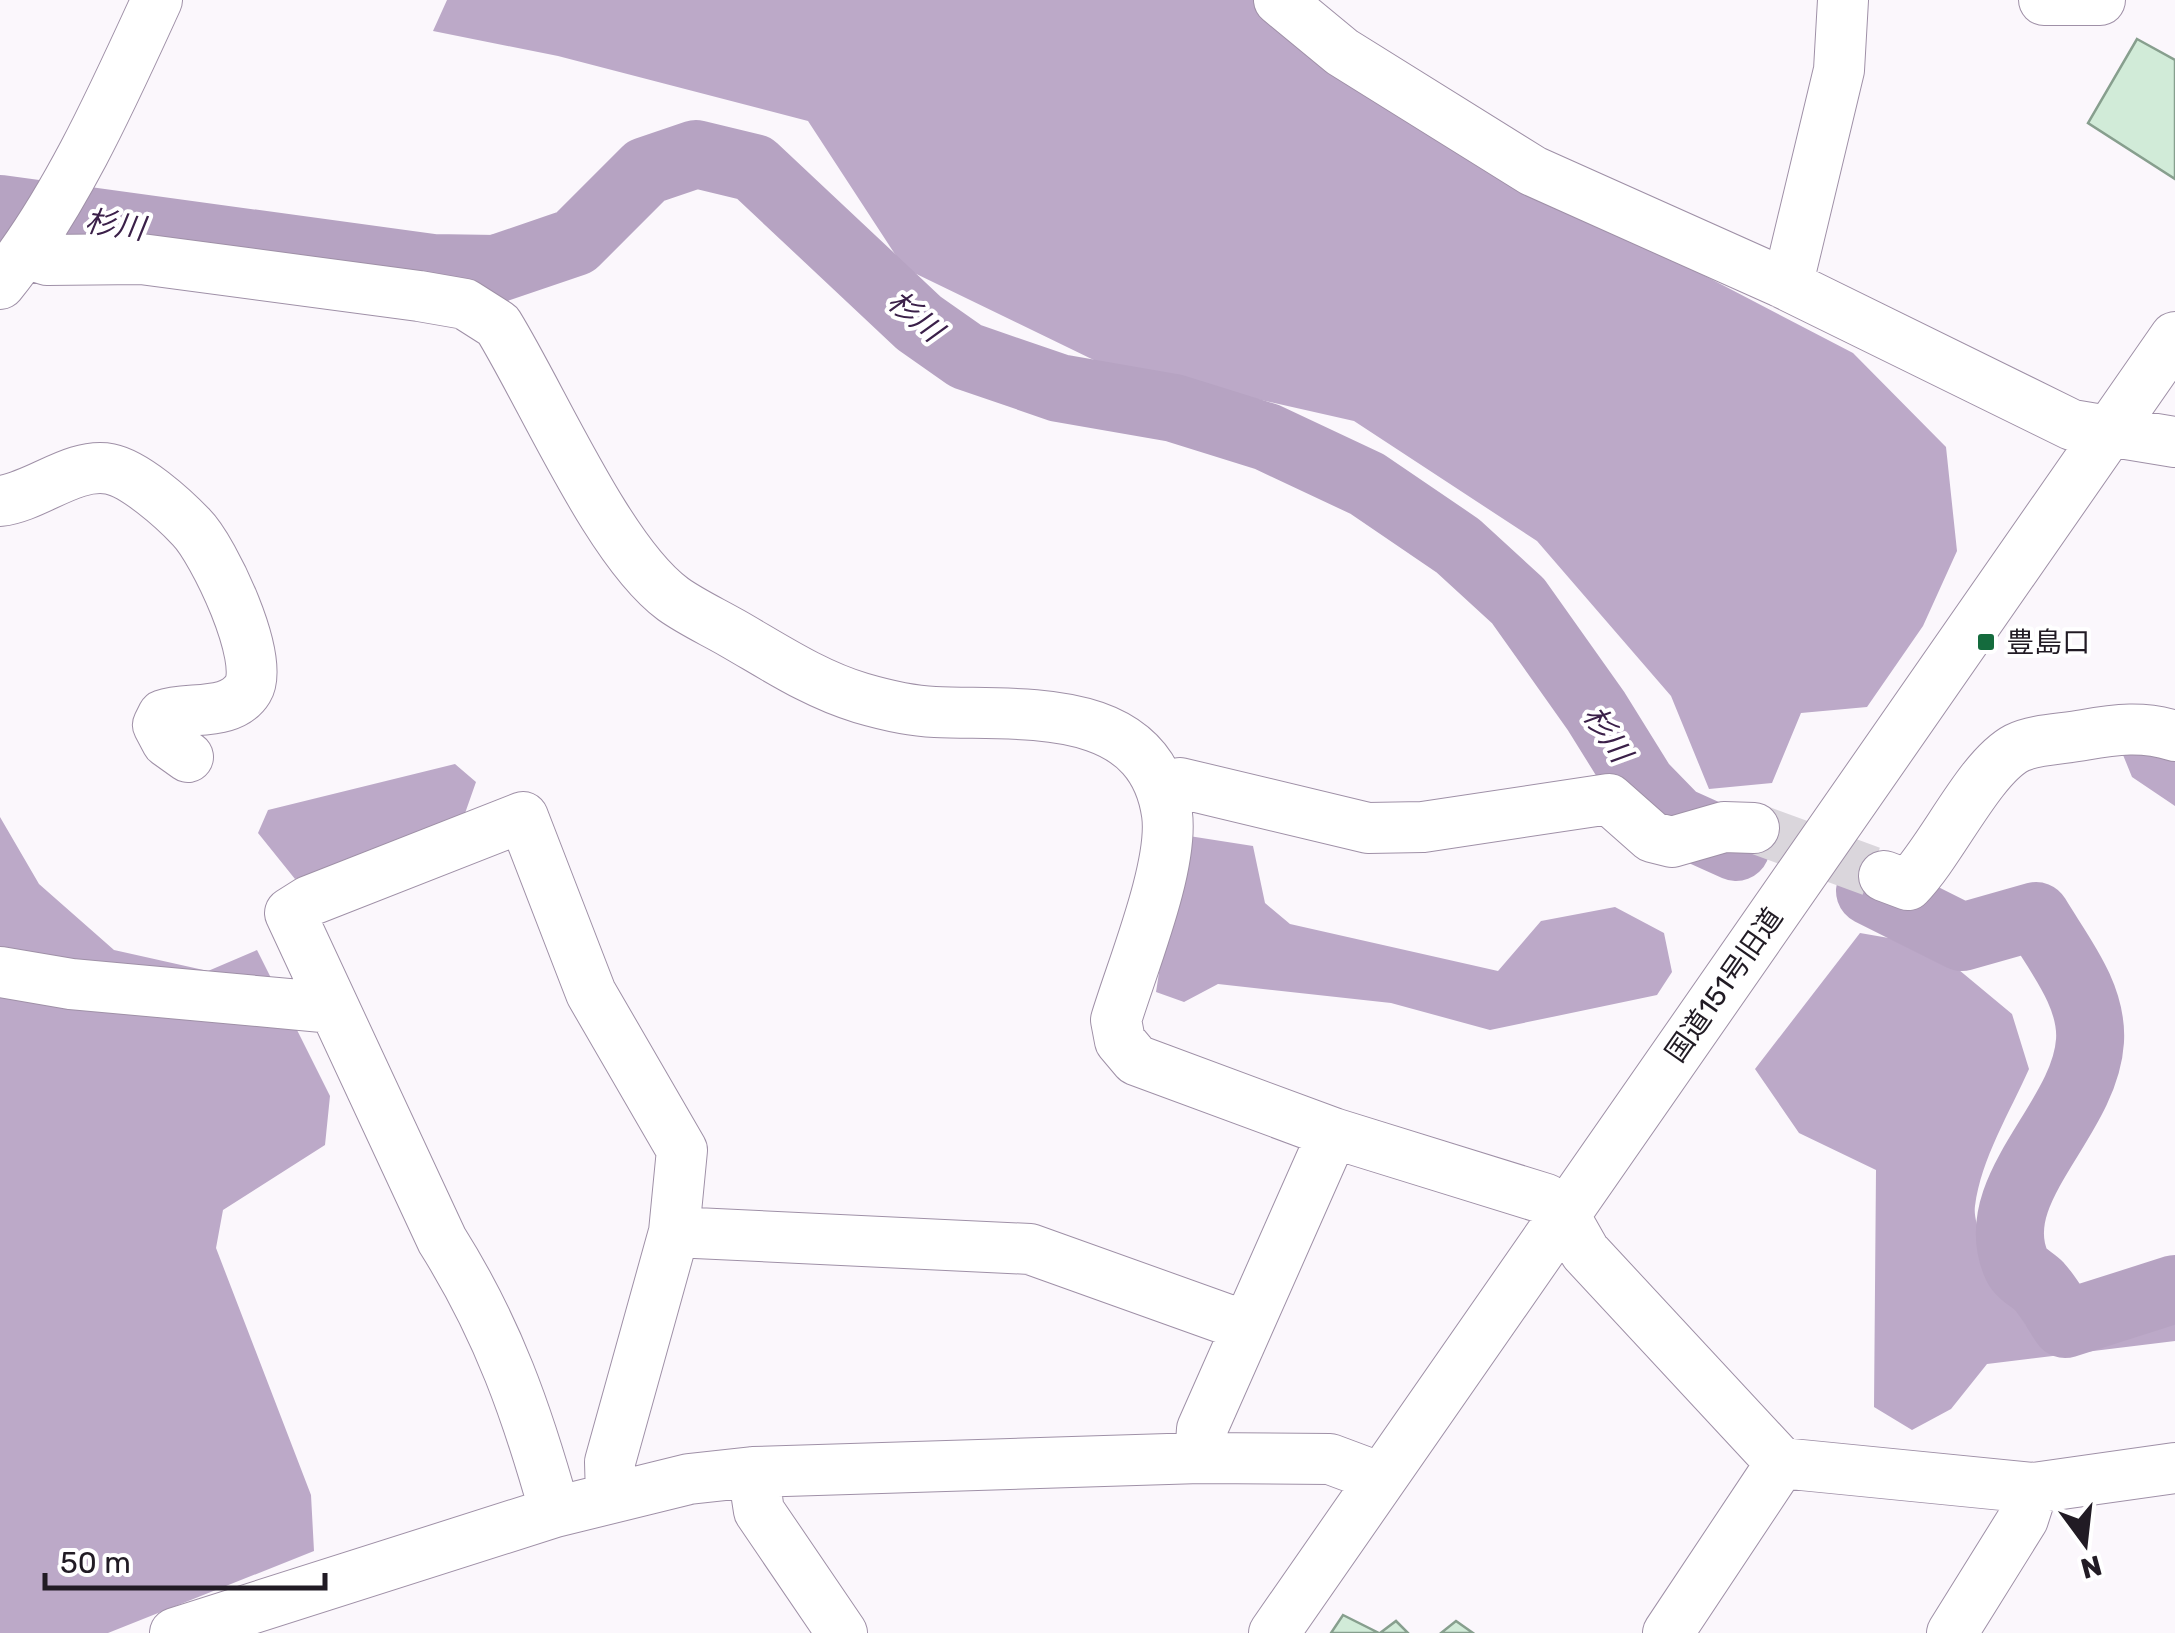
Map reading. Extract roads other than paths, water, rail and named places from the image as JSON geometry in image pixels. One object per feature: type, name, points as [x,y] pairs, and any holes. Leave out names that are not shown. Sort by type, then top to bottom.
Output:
[{"type":"street","points":[[157,0],[66,182],[20,258],[141,259],[419,296],[482,310],[498,324],[638,564],[672,598],[819,683],[860,698],[909,710],[1034,713],[1082,721],[1114,735],[1150,768],[1161,788],[1168,848],[1116,1020],[1120,1041],[1136,1060],[1333,1134],[1546,1200],[1564,1215],[1585,1252],[1781,1464],[2033,1488],[2175,1468]]},
{"type":"street","points":[[1279,0],[1342,52],[1533,171],[1781,282],[2072,425],[2175,442]]},
{"type":"street","points":[[1781,282],[1792,266],[1839,70],[1842,0]]},
{"type":"street","points":[[2044,0],[2100,0]]},
{"type":"street","name":"国道151号旧道","points":[[1274,1633],[2175,337]]},
{"type":"street","points":[[0,501],[93,468],[114,470],[192,528],[212,556],[249,645],[253,672],[248,689],[232,704],[162,714],[158,725],[167,742],[188,757]]},
{"type":"street","points":[[1884,876],[1908,886],[1930,863],[1994,765],[2019,747],[2119,728],[2155,729],[2175,736]]},
{"type":"street","points":[[1161,788],[1180,782],[1368,828],[1423,827],[1609,800],[1652,837],[1672,842],[1739,828]]},
{"type":"street","points":[[554,1512],[525,1405],[473,1289],[442,1240],[398,1136],[332,1008],[290,914],[309,901],[523,818],[591,993],[682,1150],[674,1232],[610,1462],[611,1496]]},
{"type":"street","points":[[0,972],[71,984],[332,1008]]},
{"type":"street","points":[[1200,1458],[1202,1429],[1333,1134]]},
{"type":"street","points":[[674,1232],[1030,1249],[1245,1326]]},
{"type":"street","points":[[175,1633],[244,1623],[554,1512],[689,1479],[753,1472],[1200,1458],[1330,1459],[1381,1478]]},
{"type":"street","points":[[1668,1633],[1781,1464]]},
{"type":"street","points":[[753,1472],[758,1512],[842,1633]]},
{"type":"street","points":[[1952,1633],[2023,1519],[2033,1488]]},
{"type":"waterway","name":"杉川","points":[[0,209],[432,268],[496,269],[575,242],[646,171],[696,154],[754,168],[919,323],[966,356],[1059,388],[1174,408],[1267,437],[1367,484],[1458,546],[1518,601],[1596,711],[1642,785],[1676,820],[1736,847]]},
{"type":"waterway","name":"杉川","points":[[1870,891],[1962,937],[2036,916],[2080,991],[2090,1041],[2084,1071],[2072,1099],[2023,1183],[2013,1210],[2010,1238],[2017,1266],[2043,1290],[2065,1324],[2175,1289]]},
{"type":"tunnel","points":[[1754,828],[1884,876]]},
{"type":"place","name":"豊島口","points":[[1986,642]]}]
